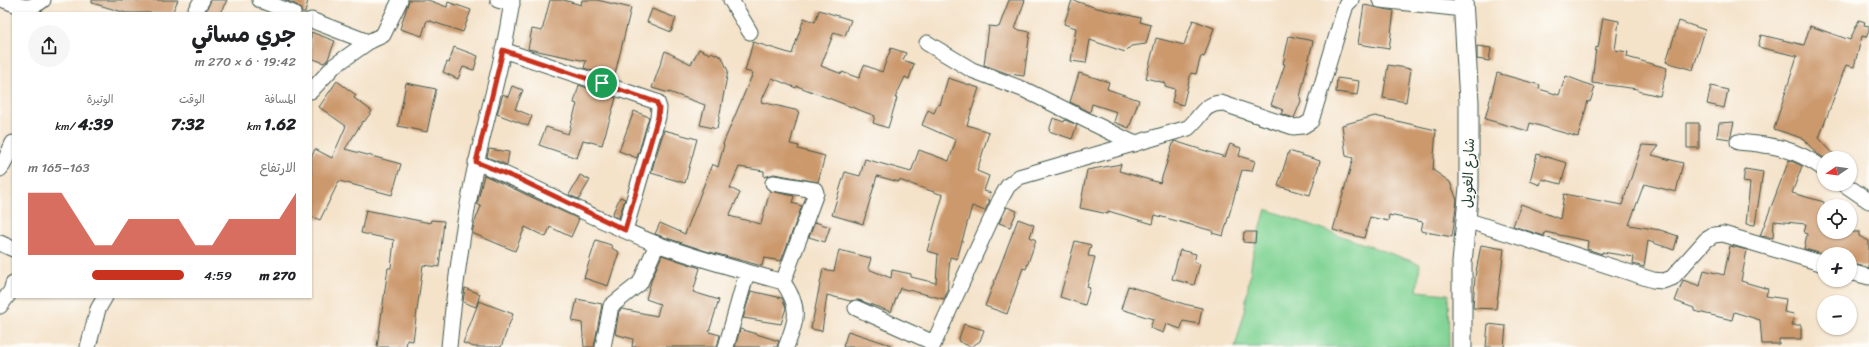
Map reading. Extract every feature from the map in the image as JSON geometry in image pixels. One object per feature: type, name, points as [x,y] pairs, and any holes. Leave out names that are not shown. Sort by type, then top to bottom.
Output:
[{"type":"street","points":[[4,0],[25,8],[36,6],[43,0]]},
{"type":"street","points":[[195,12],[202,0]]},
{"type":"street","points":[[260,0],[290,12]]},
{"type":"street","points":[[312,90],[334,66],[368,42],[383,35],[400,0]]},
{"type":"street","points":[[731,0],[750,32]]},
{"type":"street","points":[[856,308],[933,345],[1000,200],[1008,186],[1019,177],[1188,128],[1195,122],[1204,109],[1212,103],[1221,102],[1293,127],[1303,126],[1311,121],[1346,5],[1351,0]]},
{"type":"street","points":[[1380,0],[1463,4]]},
{"type":"street","points":[[449,347],[458,259],[476,162],[503,50],[507,1]]},
{"type":"street","name":"شارع الغويل","points":[[1462,347],[1462,263],[1469,187],[1469,102],[1463,4]]},
{"type":"street","points":[[312,20],[368,42]]},
{"type":"street","points":[[927,43],[972,70],[1025,90],[1135,144]]},
{"type":"street","points":[[503,50],[656,102],[659,108],[658,117],[625,230]]},
{"type":"street","points":[[1738,142],[1767,145],[1793,151],[1817,165]]},
{"type":"street","points":[[0,169],[12,145]]},
{"type":"street","points":[[476,162],[521,180],[657,244],[783,282],[792,296],[796,315],[796,322],[786,347]]},
{"type":"street","points":[[773,183],[815,190],[816,193],[783,282]]},
{"type":"street","points":[[1854,191],[1869,201]]},
{"type":"street","points":[[1466,220],[1653,280],[1663,281],[1672,278],[1706,240],[1714,235],[1723,234],[1817,262]]},
{"type":"street","points":[[0,243],[12,249]]},
{"type":"street","points":[[603,347],[611,306],[640,283],[657,244]]},
{"type":"street","points":[[726,347],[747,272]]},
{"type":"street","points":[[1857,274],[1869,277]]},
{"type":"street","points":[[0,306],[12,291]]},
{"type":"street","points":[[88,347],[98,310],[104,298]]},
{"type":"green space","points":[[1266,209],[1420,264],[1417,291],[1448,294],[1449,347],[1235,347],[1244,314],[1253,253]]},
{"type":"building","points":[[92,0],[178,0],[172,12],[123,12],[92,3]]},
{"type":"building","points":[[211,0],[227,0],[221,12],[205,12]]},
{"type":"building","points":[[285,0],[308,0],[305,12],[302,12],[297,5]]},
{"type":"building","points":[[409,0],[428,0],[447,7],[448,2],[471,10],[463,32],[427,20],[422,36],[400,29]]},
{"type":"building","points":[[550,0],[564,0],[581,5],[582,0],[597,0],[631,8],[614,78],[584,68],[586,61],[528,49],[532,29],[542,31]]},
{"type":"building","points":[[1009,0],[1025,0],[1015,29],[1030,32],[1024,76],[1009,74],[984,65],[989,26],[999,27]]},
{"type":"building","points":[[1072,0],[1097,8],[1141,18],[1140,22],[1151,25],[1146,44],[1131,46],[1125,52],[1090,40],[1086,63],[1071,61],[1076,28],[1064,24]]},
{"type":"building","points":[[1364,5],[1394,11],[1389,49],[1358,44]]},
{"type":"building","points":[[652,9],[676,18],[671,32],[647,22]]},
{"type":"building","points":[[819,10],[851,20],[845,36],[834,32],[821,66],[842,74],[842,72],[859,78],[864,65],[882,72],[891,48],[906,53],[903,60],[914,64],[909,79],[905,77],[895,98],[897,98],[888,128],[873,123],[875,116],[772,78],[761,102],[799,111],[790,144],[799,146],[798,149],[825,156],[818,182],[774,174],[764,177],[764,171],[739,167],[730,188],[740,193],[729,216],[761,224],[770,191],[794,196],[792,203],[802,206],[781,261],[764,258],[762,266],[706,251],[655,234],[660,223],[685,234],[712,164],[718,167],[723,144],[753,73],[745,71],[753,42],[792,54],[804,18],[815,22]]},
{"type":"building","points":[[1603,18],[1619,21],[1615,50],[1628,52],[1627,57],[1667,68],[1660,96],[1638,91],[1638,89],[1592,83],[1596,47],[1598,48]]},
{"type":"building","points":[[1193,20],[1214,28],[1204,57],[1201,56],[1196,74],[1191,73],[1183,105],[1172,102],[1175,89],[1165,86],[1165,83],[1146,78],[1156,38],[1184,45]]},
{"type":"building","points":[[1859,20],[1865,22],[1864,25],[1869,26],[1866,37],[1862,36],[1854,67],[1846,65],[1819,138],[1831,151],[1817,151],[1817,154],[1805,141],[1805,139],[1774,129],[1797,56],[1758,47],[1761,35],[1804,45],[1810,26],[1850,40]]},
{"type":"building","points":[[1679,21],[1705,30],[1693,70],[1666,62]]},
{"type":"building","points":[[312,32],[335,41],[328,59],[324,63],[312,58]]},
{"type":"building","points":[[1289,36],[1313,41],[1300,97],[1301,101],[1294,118],[1281,114],[1283,110],[1271,105],[1285,64],[1283,64]]},
{"type":"building","points":[[1477,46],[1491,48],[1489,61],[1477,59]]},
{"type":"building","points":[[454,47],[478,56],[474,70],[463,67],[458,79],[443,72],[447,62],[449,63]]},
{"type":"building","points":[[699,49],[722,57],[728,71],[717,129],[700,125],[705,105],[669,92],[652,88],[665,51],[691,64]]},
{"type":"building","points":[[1388,65],[1411,69],[1406,102],[1383,98]]},
{"type":"building","points":[[1079,73],[1109,82],[1107,89],[1139,100],[1129,128],[1114,122],[1117,112],[1092,104],[1090,112],[1070,102]]},
{"type":"building","points":[[1497,73],[1540,85],[1539,89],[1559,95],[1566,76],[1595,87],[1590,102],[1588,101],[1578,137],[1530,123],[1528,131],[1485,119]]},
{"type":"building","points":[[948,78],[979,88],[967,125],[989,132],[977,171],[989,176],[984,191],[991,193],[988,200],[990,200],[985,211],[972,206],[957,259],[950,257],[947,293],[944,299],[900,288],[891,312],[859,300],[850,301],[827,295],[822,331],[811,329],[823,269],[834,271],[839,250],[871,258],[868,269],[891,278],[892,270],[911,274],[911,277],[936,283],[938,254],[927,251],[943,195],[899,180],[899,182],[877,176],[863,224],[832,215],[845,172],[860,176],[865,159],[911,172],[919,150],[949,161],[956,140],[922,125],[928,110],[934,113],[938,104],[940,105]]},
{"type":"building","points":[[1337,78],[1359,81],[1357,95],[1336,92]]},
{"type":"building","points":[[337,81],[356,95],[354,98],[372,111],[364,122],[363,121],[345,149],[401,164],[392,195],[339,181],[320,220],[312,216],[312,156],[315,149],[332,158],[346,126],[319,107]]},
{"type":"building","points":[[406,83],[436,89],[427,132],[398,126]]},
{"type":"building","points":[[579,85],[616,98],[602,145],[583,140],[577,158],[539,145],[546,127],[568,134],[577,104],[574,103]]},
{"type":"building","points":[[512,86],[523,90],[515,109],[532,116],[528,126],[497,114],[503,94],[508,97]]},
{"type":"building","points":[[1711,86],[1728,90],[1724,108],[1707,104]]},
{"type":"building","points":[[634,111],[649,117],[637,158],[619,151]]},
{"type":"building","points":[[1375,116],[1436,130],[1433,170],[1450,182],[1457,200],[1452,237],[1421,231],[1423,222],[1389,215],[1388,221],[1370,217],[1364,238],[1333,230],[1353,158],[1346,156],[1342,125]]},
{"type":"building","points":[[1053,118],[1064,122],[1065,120],[1077,125],[1072,139],[1049,131]]},
{"type":"building","points":[[1734,122],[1730,139],[1717,137],[1719,123]]},
{"type":"building","points":[[1687,123],[1699,123],[1699,148],[1687,148]]},
{"type":"building","points":[[664,130],[697,139],[685,183],[651,173]]},
{"type":"building","points":[[1174,141],[1225,157],[1230,144],[1241,148],[1239,156],[1255,161],[1252,171],[1242,170],[1223,236],[1212,233],[1213,231],[1155,215],[1153,224],[1108,211],[1108,214],[1080,208],[1087,170],[1121,164],[1119,171],[1160,183]]},
{"type":"building","points":[[1642,145],[1659,146],[1652,155],[1683,163],[1676,192],[1644,184],[1629,225],[1660,230],[1678,236],[1674,250],[1648,241],[1644,267],[1633,264],[1634,257],[1602,252],[1602,254],[1587,249],[1588,241],[1545,232],[1544,236],[1513,226],[1521,204],[1560,219],[1564,194],[1622,205]]},
{"type":"building","points":[[489,149],[509,152],[507,165],[487,157]]},
{"type":"building","points":[[1289,151],[1320,161],[1310,195],[1278,186]]},
{"type":"building","points":[[1537,154],[1567,163],[1561,184],[1542,179],[1540,185],[1530,181]]},
{"type":"building","points":[[1789,160],[1802,166],[1792,193],[1817,200],[1817,239],[1857,239],[1857,232],[1859,232],[1859,236],[1869,241],[1869,268],[1857,265],[1857,247],[1817,247],[1817,252],[1804,249],[1807,234],[1804,233],[1806,224],[1774,221],[1773,238],[1760,236]]},
{"type":"building","points":[[1745,169],[1763,172],[1755,225],[1746,224],[1750,183],[1743,182]]},
{"type":"building","points":[[484,175],[579,219],[571,237],[550,227],[546,237],[525,227],[515,251],[472,233],[481,206],[477,204]]},
{"type":"building","points":[[580,175],[590,180],[579,199],[569,195]]},
{"type":"building","points":[[620,197],[625,199],[619,218],[612,215]]},
{"type":"building","points":[[1007,207],[1017,211],[1010,227],[999,223]]},
{"type":"building","points":[[366,210],[430,223],[431,220],[444,221],[439,267],[423,265],[413,341],[407,340],[406,347],[377,347],[388,268],[391,268],[394,240],[361,233]]},
{"type":"building","points":[[1018,219],[1034,225],[1030,237],[1036,240],[1026,269],[1023,268],[1007,314],[985,306]]},
{"type":"building","points":[[815,222],[830,227],[825,242],[809,237]]},
{"type":"building","points":[[1244,232],[1256,232],[1255,243],[1243,242]]},
{"type":"building","points":[[596,240],[611,245],[613,249],[619,252],[608,286],[584,278]]},
{"type":"building","points":[[1075,241],[1091,245],[1088,256],[1095,257],[1087,287],[1090,288],[1085,305],[1060,297]]},
{"type":"building","points":[[1481,245],[1504,249],[1496,309],[1473,308],[1475,277]]},
{"type":"building","points":[[1730,246],[1747,250],[1741,281],[1768,289],[1766,296],[1786,299],[1784,312],[1794,314],[1792,325],[1801,325],[1801,339],[1779,339],[1779,344],[1762,344],[1760,320],[1734,312],[1732,320],[1694,311],[1694,308],[1675,301],[1683,280],[1700,286],[1704,270],[1724,275]]},
{"type":"building","points":[[1180,250],[1196,254],[1194,262],[1200,264],[1194,285],[1172,279]]},
{"type":"building","points":[[662,255],[700,268],[693,292],[719,300],[709,332],[720,335],[717,347],[632,347],[633,339],[615,334],[619,311],[622,309],[657,316],[660,304],[646,299],[652,278]]},
{"type":"building","points":[[1128,286],[1184,304],[1202,308],[1199,324],[1183,321],[1181,329],[1166,324],[1163,333],[1150,328],[1153,319],[1121,309]]},
{"type":"building","points":[[465,288],[480,294],[476,307],[463,302]]},
{"type":"building","points":[[751,291],[782,298],[786,308],[781,324],[743,318]]},
{"type":"building","points":[[577,299],[602,304],[594,347],[584,347],[582,323],[572,321]]},
{"type":"building","points":[[479,301],[513,314],[501,347],[474,347],[463,343]]},
{"type":"building","points":[[964,324],[984,330],[980,341],[971,347],[958,341]]},
{"type":"building","points":[[1488,324],[1506,326],[1504,347],[1486,347]]},
{"type":"building","points":[[740,329],[779,341],[777,347],[735,347]]},
{"type":"building","points":[[848,331],[891,345],[891,347],[843,347]]},
{"type":"route","points":[[503,50],[602,83],[655,100],[659,108],[658,117],[625,230],[521,180],[476,162],[503,50]]}]
